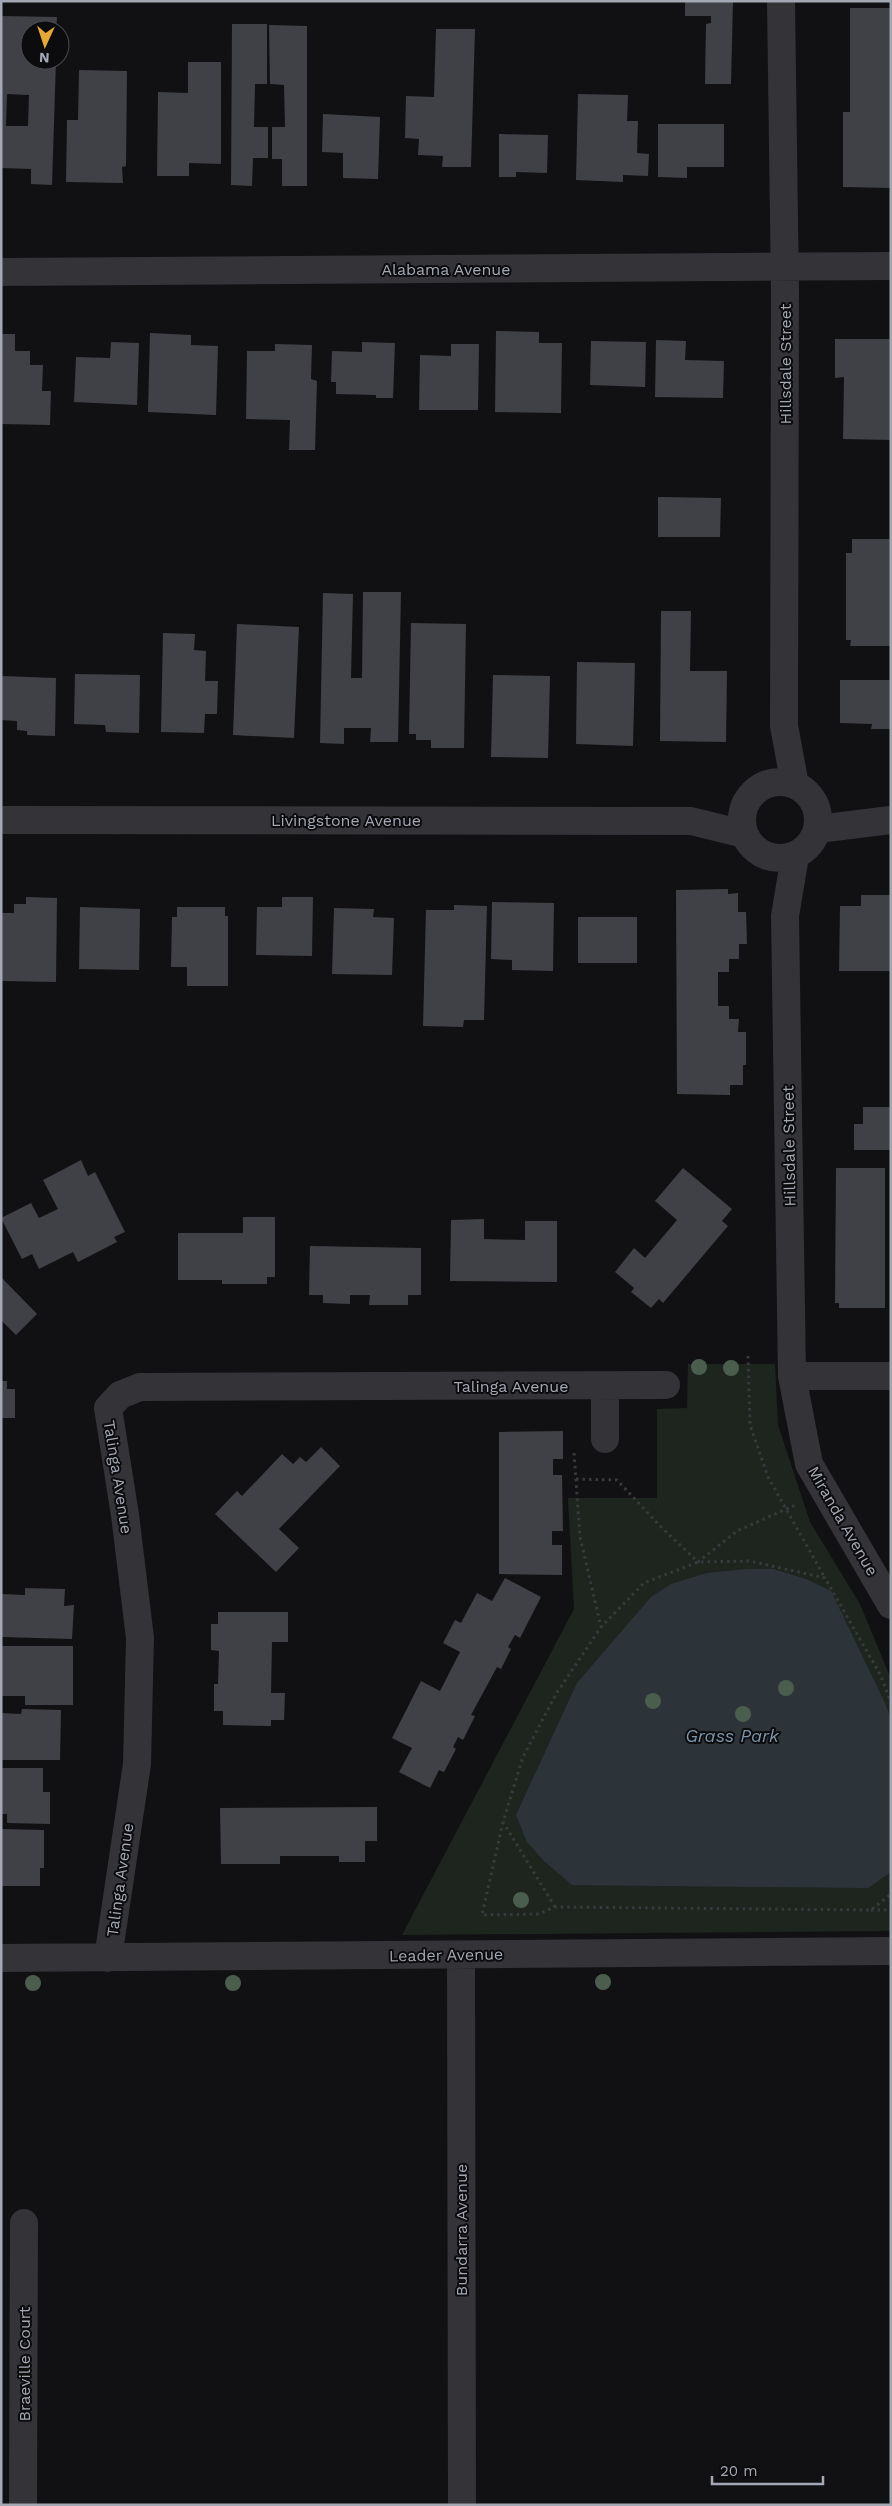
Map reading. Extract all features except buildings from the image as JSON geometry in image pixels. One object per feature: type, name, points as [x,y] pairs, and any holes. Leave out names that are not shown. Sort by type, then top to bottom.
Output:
[{"type":"street","name":"Hillsdale Street","points":[[766,784],[784,726],[785,266],[781,1]]},
{"type":"street","name":"Alabama Avenue","points":[[1,272],[891,266]]},
{"type":"street","name":"Hillsdale Street","points":[[784,726],[805,794]]},
{"type":"street","points":[[805,794],[819,820],[818,830],[813,840],[805,849],[795,856],[777,859],[768,857],[749,844],[743,821],[748,798],[766,784],[776,782],[805,794],[886,820]]},
{"type":"street","name":"Livingstone Avenue","points":[[1,820],[743,821]]},
{"type":"street","points":[[818,830],[886,820]]},
{"type":"street","name":"Hillsdale Street","points":[[792,1376],[786,916],[795,856]]},
{"type":"street","name":"Hillsdale Street","points":[[768,857],[786,916]]},
{"type":"street","points":[[792,1376],[891,1376]]},
{"type":"street","name":"Miranda Avenue","points":[[792,1376],[809,1464],[891,1605]]},
{"type":"street","name":"Talinga Avenue","points":[[108,1958],[137,1764],[140,1638],[125,1515],[108,1408],[120,1395],[140,1388],[666,1385]]},
{"type":"street","points":[[605,1439],[606,1386]]},
{"type":"street","name":"Leader Avenue","points":[[1,1958],[461,1956],[891,1951]]},
{"type":"street","name":"Bundarra Avenue","points":[[461,1956],[462,2505]]},
{"type":"street","name":"Braeville Court","points":[[23,2505],[24,2223]]},
{"type":"path","points":[[574,1444],[580,1537],[601,1628]]},
{"type":"path","points":[[576,1478],[617,1480],[660,1526],[698,1562],[750,1562],[825,1578],[881,1676],[891,1703]]},
{"type":"path","points":[[825,1491],[737,1531],[698,1562],[644,1583],[601,1628],[556,1694],[523,1757],[503,1822],[482,1914],[539,1914],[555,1907],[891,1910]]},
{"type":"path","points":[[503,1822],[555,1907]]},
{"type":"path","points":[[871,1910],[891,1894]]},
{"type":"shaded area","points":[[688,1364],[775,1364],[778,1425],[810,1522],[860,1604],[891,1679],[891,1931],[402,1935],[574,1609],[568,1498],[657,1498],[657,1409],[687,1408]]},
{"type":"water","name":"Grass Park","points":[[747,1569],[773,1569],[806,1579],[831,1591],[885,1703],[891,1719],[891,1872],[868,1888],[572,1885],[544,1861],[527,1842],[516,1815],[577,1683],[651,1597],[671,1584],[707,1573]]}]
